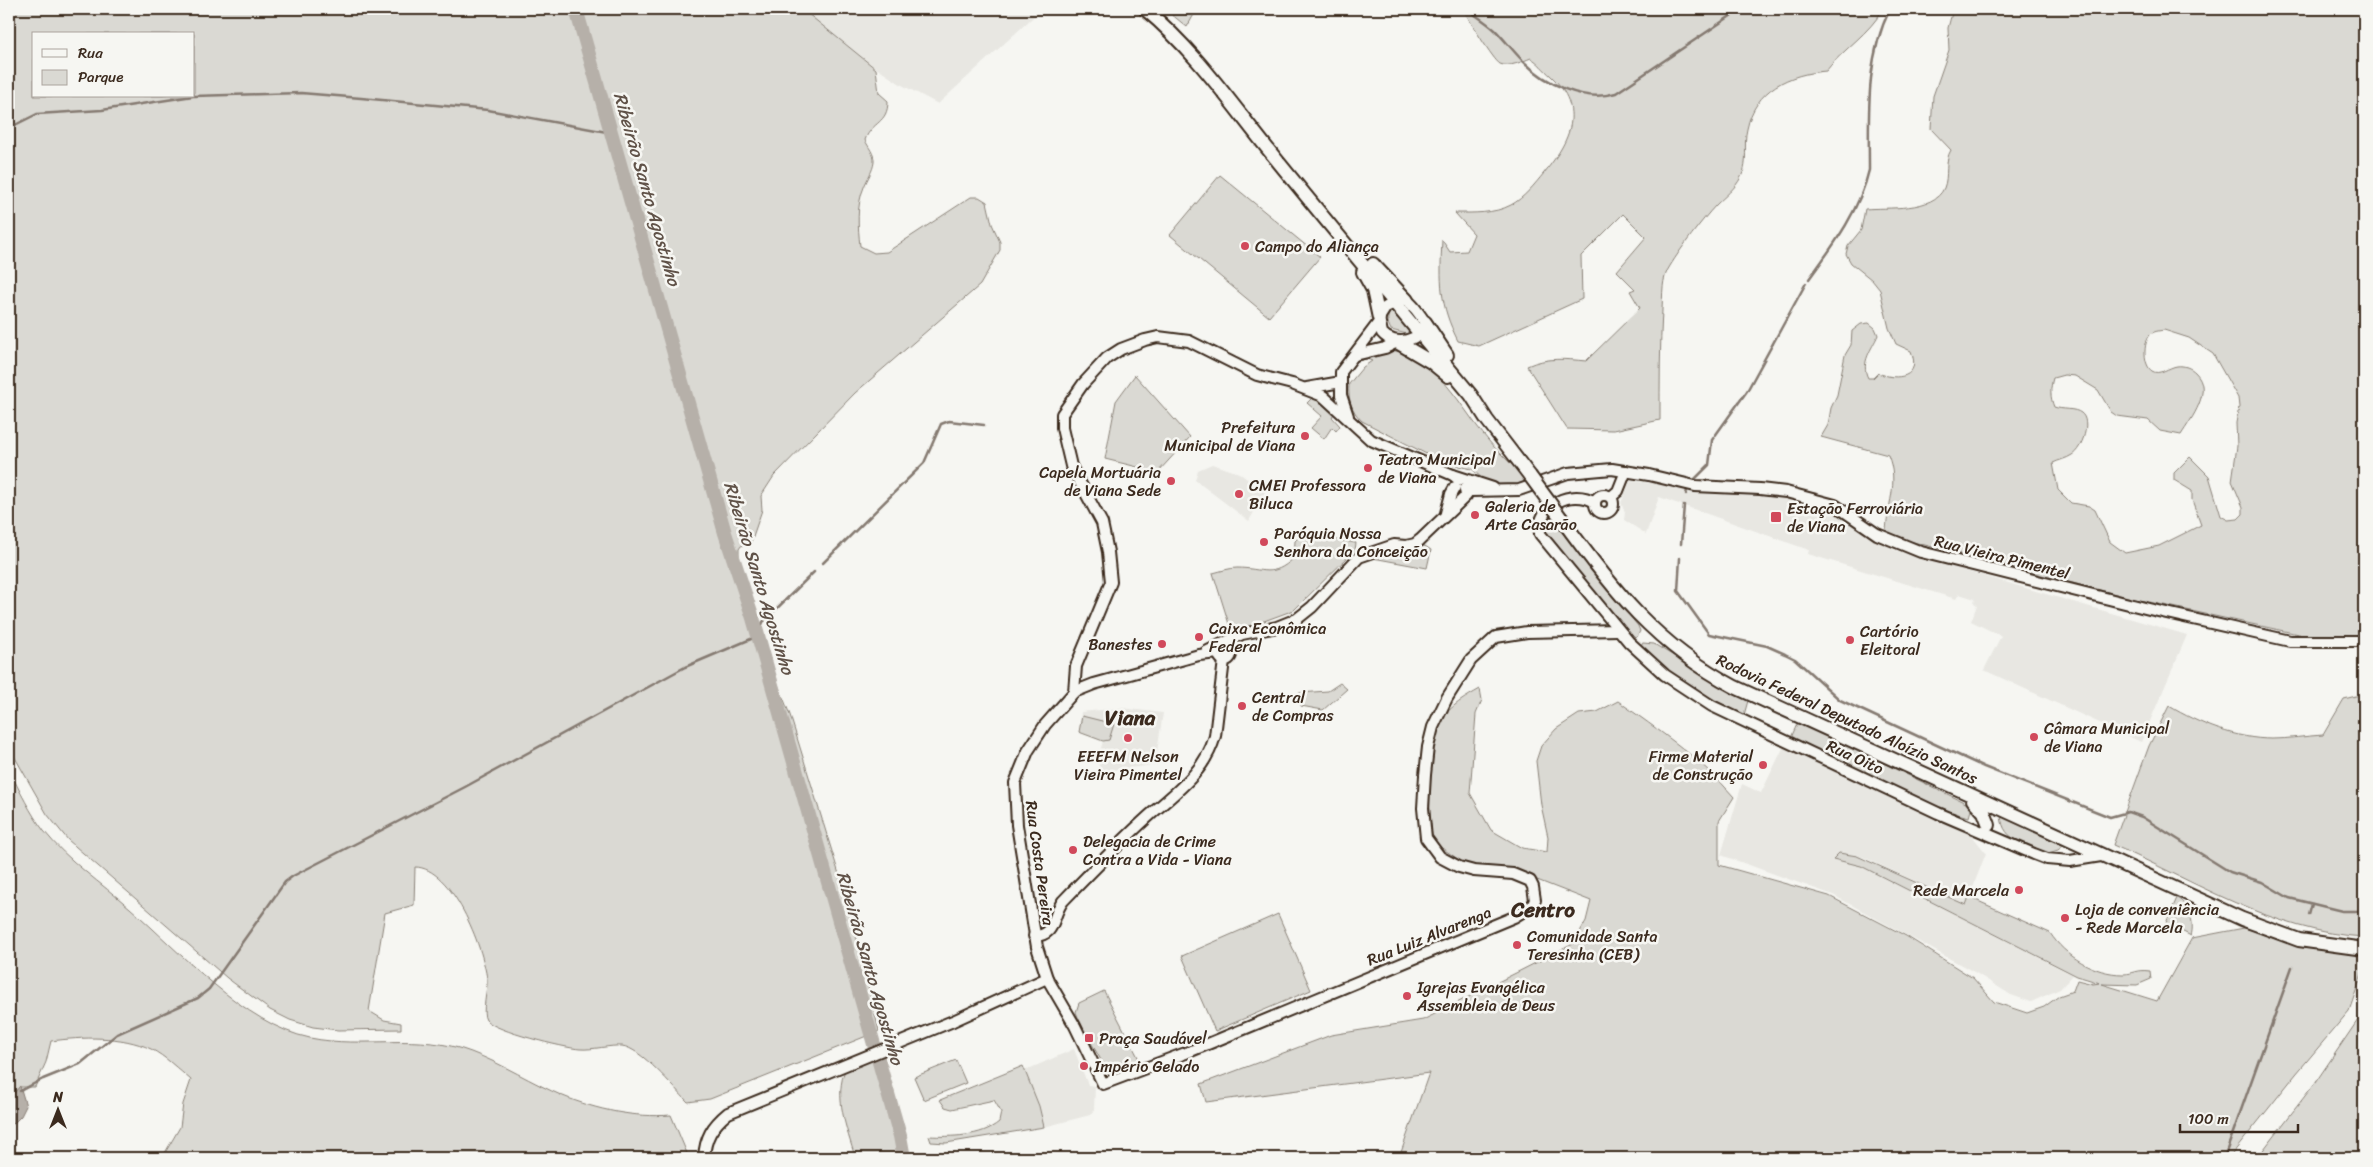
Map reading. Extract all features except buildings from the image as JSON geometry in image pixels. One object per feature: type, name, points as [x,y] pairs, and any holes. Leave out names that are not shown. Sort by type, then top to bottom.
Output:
[{"type":"highway","points":[[1145,9],[1189,49],[1266,147],[1357,256],[1373,290],[1379,320]]},
{"type":"highway","points":[[1357,256],[1371,263],[1422,328]]},
{"type":"highway","name":"Rodovia Federal Deputado Aloízio Santos","points":[[1422,328],[1472,395],[1487,420],[1598,568],[1656,633],[1686,658],[1735,687],[1967,795],[2262,927],[2310,942],[2364,948]]},
{"type":"highway","points":[[1397,342],[1431,362],[1472,395]]},
{"type":"highway","points":[[1967,795],[1984,812],[1990,831]]},
{"type":"street","points":[[1350,421],[1342,402],[1341,372],[1379,320],[1386,306],[1400,301]]},
{"type":"street","points":[[1379,320],[1382,334],[1391,341],[1397,342]]},
{"type":"street","points":[[1355,355],[1385,348],[1397,342],[1411,339],[1422,328]]},
{"type":"street","points":[[1259,631],[1224,654],[1199,656],[1106,681],[1074,692],[1076,666],[1111,582],[1102,522],[1071,466],[1065,447],[1062,420],[1065,408],[1107,358],[1145,340],[1158,338],[1189,341],[1257,375],[1292,384],[1313,388],[1341,382]]},
{"type":"street","points":[[1199,656],[1242,634],[1259,631],[1297,619],[1312,607],[1359,557],[1394,545],[1406,546],[1415,544],[1466,496],[1462,484],[1433,467],[1371,440],[1337,407],[1322,396],[1292,384]]},
{"type":"street","name":"Rua Vieira Pimentel","points":[[1462,484],[1497,490],[1519,490],[1583,470],[1626,471],[1695,486],[1773,490],[1825,502],[1844,510],[1890,541],[1921,552],[2149,609],[2290,641],[2364,641]]},
{"type":"street","points":[[1611,498],[1618,491],[1626,471]]},
{"type":"street","points":[[1601,496],[1611,498],[1613,508],[1607,513],[1597,510],[1595,502],[1601,496]]},
{"type":"street","name":"Rua Oito","points":[[1595,502],[1581,497],[1560,500],[1552,505],[1541,519],[1539,526],[1540,534],[1618,630],[1665,675],[1712,706],[1990,831],[2047,859],[2070,861],[2101,856]]},
{"type":"street","name":"Rua Luiz Alvarenga","points":[[1048,978],[1075,1026],[1103,1084],[1191,1051],[1514,917],[1532,906],[1535,900],[1534,887],[1525,877],[1459,868],[1440,857],[1426,838],[1423,808],[1425,775],[1431,735],[1447,698],[1472,660],[1492,639],[1502,635],[1527,632],[1618,630]]},
{"type":"street","points":[[704,1158],[708,1134],[728,1113],[1048,978],[1034,936],[1045,935],[1049,932],[1056,910],[1063,901],[1150,815],[1192,779],[1203,763],[1215,736],[1224,654]]},
{"type":"street","name":"Rua Costa Pereira","points":[[1034,936],[1017,825],[1015,783],[1028,751],[1045,726],[1074,692]]},
{"type":"street","points":[[1990,831],[1993,816],[2002,810]]},
{"type":"shaded area","points":[[786,9],[1042,9],[938,104],[902,85]]},
{"type":"shaded area","name":"CMEI Professora Biluca","points":[[1212,464],[1239,473],[1265,492],[1249,521],[1195,480],[1198,470]]},
{"type":"shaded area","points":[[1630,481],[1774,493],[1819,505],[1843,516],[1867,536],[1895,550],[2187,635],[2141,742],[1984,670],[2001,636],[1971,621],[1977,605],[1974,603],[1975,599],[1959,594],[1956,599],[1808,554],[1809,550],[1659,497],[1646,534],[1624,520],[1625,512],[1621,503]]},
{"type":"shaded area","name":"EEEFM Nelson Vieira Pimentel","points":[[1121,708],[1163,713],[1155,765],[1102,771],[1097,762],[1103,741],[1079,732],[1081,712]]},
{"type":"shaded area","points":[[1784,746],[1970,833],[1986,853],[1966,905],[1865,858],[1839,853],[1833,859],[1861,866],[2073,975],[2060,989],[2031,1002],[2011,995],[1976,973],[1833,895],[1721,855],[1742,784],[1761,793]]},
{"type":"shaded area","points":[[1074,1049],[1088,1085],[1095,1086],[1094,1110],[1090,1115],[1044,1127],[1039,1106],[1024,1071]]},
{"type":"shaded area","points":[[20,1086],[26,1106],[21,1116],[9,1128],[9,1099]]},
{"type":"green space","points":[[9,9],[802,9],[876,69],[879,93],[888,101],[883,118],[872,129],[865,140],[872,153],[874,162],[861,194],[858,224],[860,246],[874,253],[887,252],[971,197],[979,197],[987,202],[992,224],[1000,242],[1000,250],[980,285],[855,393],[774,476],[761,496],[762,510],[751,542],[741,546],[739,549],[739,568],[758,634],[790,715],[850,910],[879,1031],[710,1099],[688,1102],[648,1061],[630,1048],[617,1046],[580,1049],[560,1046],[515,1034],[486,1020],[484,1012],[487,979],[472,930],[453,894],[441,880],[429,871],[415,867],[414,905],[385,913],[369,1011],[384,1020],[401,1023],[401,1029],[338,1030],[313,1027],[290,1020],[270,1010],[227,978],[68,840],[47,814],[9,747]]},
{"type":"green space","points":[[1165,9],[1197,9],[1187,27]]},
{"type":"green space","points":[[1463,9],[1883,9],[1871,26],[1826,71],[1799,76],[1776,86],[1758,103],[1751,115],[1746,135],[1745,166],[1739,181],[1704,218],[1665,276],[1661,338],[1660,420],[1614,430],[1567,429],[1527,366],[1549,360],[1586,361],[1640,308],[1630,291],[1635,289],[1617,271],[1646,237],[1623,214],[1581,256],[1582,299],[1479,346],[1458,341],[1447,315],[1442,292],[1442,240],[1450,252],[1467,251],[1474,234],[1455,213],[1498,210],[1520,199],[1541,177],[1561,149],[1567,137],[1571,113],[1562,88],[1534,60],[1531,58],[1516,64],[1500,64],[1492,55]]},
{"type":"green space","points":[[1953,9],[2364,9],[2364,636],[2312,637],[2131,598],[1886,535],[1893,486],[1893,476],[1888,455],[1821,437],[1828,425],[1831,408],[1837,395],[1845,355],[1851,345],[1852,331],[1861,324],[1869,323],[1875,328],[1878,335],[1866,361],[1865,366],[1868,378],[1873,378],[1878,373],[1900,377],[1910,372],[1913,367],[1914,360],[1911,351],[1896,344],[1889,328],[1880,290],[1872,280],[1851,263],[1846,254],[1848,246],[1861,230],[1865,209],[1920,205],[1939,196],[1944,188],[1951,150],[1931,129],[1933,96],[1949,50],[1948,28]],"holes":[[[2164,330],[2189,338],[2213,354],[2238,398],[2237,446],[2232,481],[2243,507],[2243,514],[2238,519],[2228,520],[2221,516],[2209,476],[2190,457],[2174,473],[2174,480],[2192,491],[2192,500],[2201,525],[2159,546],[2125,553],[2110,542],[2095,510],[2089,506],[2071,503],[2058,490],[2053,463],[2076,452],[2082,441],[2086,422],[2078,411],[2054,407],[2051,393],[2053,378],[2064,375],[2075,376],[2098,390],[2111,412],[2117,416],[2148,420],[2160,431],[2181,435],[2195,413],[2202,396],[2200,379],[2195,372],[2182,366],[2164,371],[2152,371],[2147,364],[2145,348],[2150,335],[2156,331]]]},
{"type":"green space","name":"Campo do Aliança","points":[[1220,175],[1320,257],[1269,317],[1170,235]]},
{"type":"green space","points":[[1392,309],[1409,331],[1407,334],[1391,330],[1388,320]]},
{"type":"green space","points":[[1391,350],[1422,362],[1435,373],[1447,385],[1488,440],[1530,485],[1503,487],[1487,483],[1472,469],[1444,463],[1362,421],[1355,413],[1351,404],[1349,384],[1363,367],[1372,361],[1367,359],[1359,360],[1377,351]]},
{"type":"green space","points":[[1135,375],[1190,437],[1158,472],[1105,459],[1116,401]]},
{"type":"green space","points":[[1314,396],[1335,412],[1332,417],[1340,426],[1336,431],[1332,427],[1324,439],[1311,428],[1322,416],[1307,403]]},
{"type":"green space","points":[[1549,512],[1557,521],[1556,525],[1638,626],[1640,631],[1637,637],[1633,639],[1564,563],[1541,526]]},
{"type":"green space","points":[[1302,534],[1356,543],[1355,550],[1294,610],[1237,631],[1229,624],[1213,573],[1234,568],[1267,571],[1279,568],[1294,558],[1295,541]]},
{"type":"green space","points":[[1425,546],[1431,550],[1427,568],[1373,558]]},
{"type":"green space","points":[[1643,643],[1654,644],[1718,683],[1749,697],[1744,715],[1688,686],[1638,646]]},
{"type":"green space","points":[[1340,683],[1347,689],[1323,710],[1301,706],[1299,693],[1328,691]]},
{"type":"green space","points":[[1480,689],[1482,700],[1476,714],[1470,793],[1491,830],[1522,848],[1547,852],[1548,837],[1541,805],[1536,761],[1541,746],[1556,729],[1579,714],[1597,712],[1618,701],[1694,758],[1734,797],[1719,821],[1719,865],[1829,896],[1906,936],[1973,978],[1994,1002],[2027,1013],[2044,1007],[2059,996],[2073,991],[2077,980],[2093,984],[2100,983],[2077,976],[1861,866],[1833,859],[1839,853],[1857,856],[1966,905],[1969,897],[2050,933],[2072,956],[2101,971],[2123,974],[2150,971],[2151,979],[2137,985],[2102,984],[2157,1001],[2192,938],[2244,928],[2324,951],[2364,955],[2364,968],[2349,1011],[2229,1158],[1399,1158],[1429,1073],[1206,1102],[1201,1084],[1331,1035],[1423,1020],[1573,944],[1586,921],[1591,901],[1514,871],[1468,866],[1433,842],[1430,815],[1430,780],[1436,730],[1449,710]]},
{"type":"green space","points":[[2364,694],[2364,937],[2330,933],[2298,926],[2266,915],[2204,889],[2113,845],[2149,746],[2169,706],[2193,719],[2232,733],[2259,738],[2285,739],[2323,735],[2344,699]]},
{"type":"green space","points":[[1082,716],[1114,724],[1109,740],[1103,741],[1079,732]]},
{"type":"green space","points":[[1798,722],[1972,806],[1969,817],[1925,805],[1790,740]]},
{"type":"green space","points":[[9,770],[25,802],[39,824],[63,852],[130,908],[191,965],[237,1002],[261,1018],[286,1030],[310,1038],[330,1041],[411,1042],[451,1046],[483,1057],[551,1091],[576,1101],[616,1112],[657,1116],[671,1115],[689,1158],[162,1158],[180,1127],[183,1104],[191,1080],[167,1059],[151,1049],[139,1044],[114,1039],[88,1038],[51,1041],[46,1062],[35,1087],[21,1087],[9,1100]]},
{"type":"green space","points":[[2001,816],[2064,845],[2058,850],[2048,853],[2017,841],[2006,831]]},
{"type":"green space","points":[[2177,898],[2185,905],[2190,914],[2191,936],[2166,923]]},
{"type":"green space","points":[[1278,914],[1311,990],[1215,1031],[1182,956]]},
{"type":"green space","points":[[1104,991],[1141,1063],[1114,1075],[1109,1074],[1081,1025],[1076,1012],[1079,1003]]},
{"type":"green space","points":[[2364,1011],[2364,1158],[2257,1158],[2315,1083]]},
{"type":"green space","points":[[877,1054],[900,1136],[902,1153],[855,1157],[845,1124],[841,1101],[842,1079],[846,1068]]},
{"type":"green space","points":[[956,1060],[966,1083],[924,1100],[914,1077]]},
{"type":"green space","points":[[1023,1066],[1039,1106],[1044,1127],[946,1143],[931,1142],[929,1136],[956,1136],[975,1133],[984,1131],[999,1122],[1001,1112],[994,1100],[952,1109],[945,1107],[940,1100]]},
{"type":"waterway","name":"Ribeirão Santo Agostinho","points":[[576,9],[725,533],[753,618],[900,1136],[904,1158]]},
{"type":"waterway","points":[[1467,9],[1495,30],[1523,61],[1543,77],[1566,89],[1591,95],[1616,93],[1741,9]]},
{"type":"waterway","points":[[1809,279],[1845,227],[1865,185],[1869,170],[1869,109],[1872,68],[1882,28],[1890,9]]},
{"type":"waterway","points":[[195,96],[301,93],[361,98],[488,110],[612,133]]},
{"type":"waterway","points":[[9,128],[37,114],[102,110],[180,98]]},
{"type":"waterway","points":[[1692,482],[1709,465],[1712,440],[1747,391],[1806,283]]},
{"type":"waterway","points":[[823,563],[924,463],[941,424],[949,421],[984,425]]},
{"type":"waterway","points":[[1686,494],[1688,487]]},
{"type":"waterway","points":[[1681,544],[1684,505]]},
{"type":"waterway","points":[[1680,558],[1678,591],[1709,634],[1767,646],[1785,654],[1795,659],[1840,700],[1984,767],[2110,817],[2128,812],[2142,817],[2230,872],[2262,882],[2289,898],[2342,911],[2364,911]]},
{"type":"waterway","points":[[20,1091],[43,1079],[80,1064],[117,1034],[198,998],[209,989],[285,882],[293,876],[465,787],[685,667],[758,636],[763,622],[814,572]]},
{"type":"waterway","points":[[2309,915],[2312,904]]},
{"type":"waterway","points":[[2224,1158],[2292,967]]},
{"type":"place","name":"Campo do Aliança","points":[[1245,246]]},
{"type":"place","name":"Prefeitura Municipal de Viana","points":[[1305,436]]},
{"type":"place","name":"Teatro Municipal de Viana","points":[[1368,468]]},
{"type":"place","name":"Capela Mortuária de Viana Sede","points":[[1171,481]]},
{"type":"place","name":"CMEI Professora Biluca","points":[[1239,494]]},
{"type":"place","name":"Galeria de Arte Casarão","points":[[1475,515]]},
{"type":"place","name":"Estação Ferroviária de Viana","points":[[1776,517]]},
{"type":"place","name":"Paróquia Nossa Senhora da Conceição","points":[[1264,542]]},
{"type":"place","name":"Caixa Econômica Federal","points":[[1199,637]]},
{"type":"place","name":"Cartório Eleitoral","points":[[1850,640]]},
{"type":"place","name":"Banestes","points":[[1162,644]]},
{"type":"place","name":"Central de Compras","points":[[1242,706]]},
{"type":"place","name":"Câmara Municipal de Viana","points":[[2034,737]]},
{"type":"place","name":"EEEFM Nelson Vieira Pimentel","points":[[1128,738]]},
{"type":"place","name":"Firme Material de Construção","points":[[1763,765]]},
{"type":"place","name":"Delegacia de Crime Contra a Vida - Viana","points":[[1073,850]]},
{"type":"place","name":"Rede Marcela","points":[[2019,890]]},
{"type":"place","name":"Loja de conveniência - Rede Marcela","points":[[2065,918]]},
{"type":"place","name":"Comunidade Santa Teresinha (CEB)","points":[[1517,945]]},
{"type":"place","name":"Igrejas Evangélica Assembleia de Deus","points":[[1407,996]]},
{"type":"place","name":"Praça Saudável","points":[[1089,1038]]},
{"type":"place","name":"Império Gelado","points":[[1084,1066]]},
{"type":"district","name":"Viana","points":[[1130,718]]},
{"type":"district","name":"Centro","points":[[1543,910]]}]
